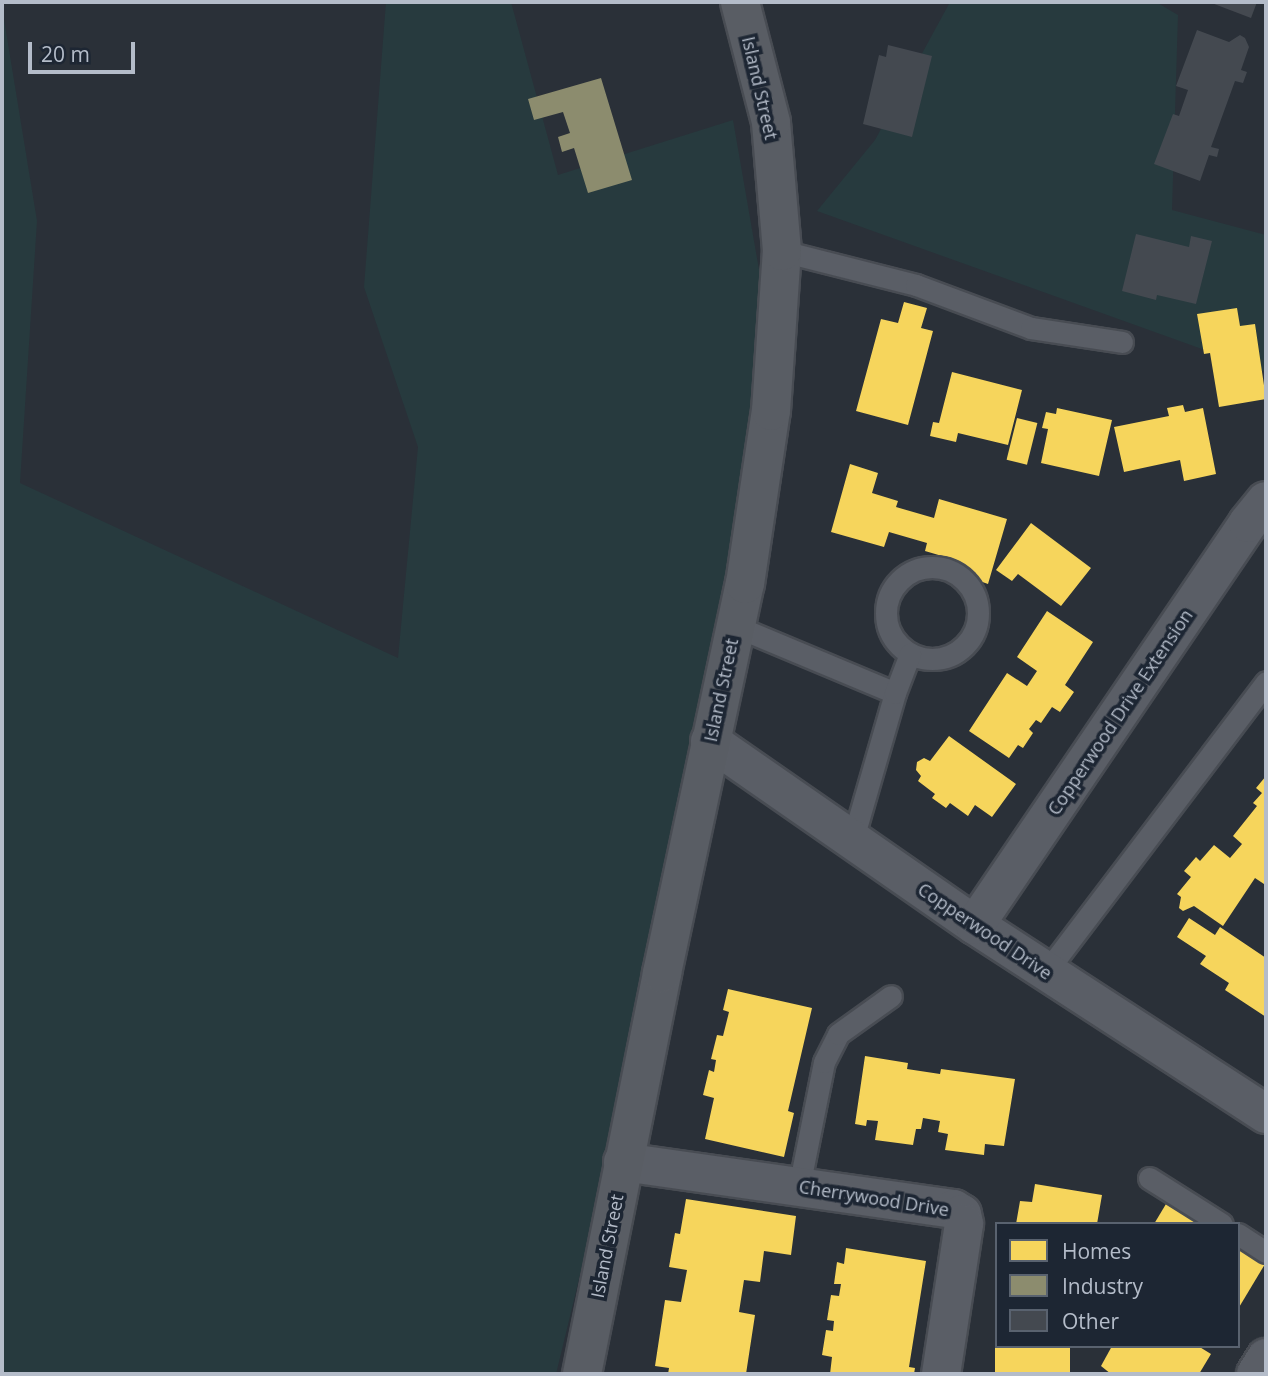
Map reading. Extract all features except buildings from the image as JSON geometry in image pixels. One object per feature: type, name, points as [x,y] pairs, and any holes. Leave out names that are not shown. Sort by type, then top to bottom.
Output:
[{"type":"street","name":"Island Street","points":[[582,1374],[710,741],[745,584],[771,411],[782,251],[771,122],[740,2]]},
{"type":"street","name":"Copperwood Drive Extension","points":[[975,925],[1248,523],[1266,501]]},
{"type":"street","name":"Copperwood Drive","points":[[710,741],[975,925],[1266,1114]]},
{"type":"street","name":"Cherrywood Drive","points":[[624,1162],[954,1209],[962,1214],[964,1224],[941,1374]]},
{"type":"street","points":[[1256,1374],[1266,1359]]},
{"type":"lane","points":[[782,251],[916,285],[1031,328],[1122,342]]},
{"type":"lane","points":[[937,566],[953,571],[966,581],[974,593],[978,621],[973,635],[952,655],[924,659],[910,654],[897,645],[888,631],[885,615],[887,599],[900,579],[921,567],[937,566]]},
{"type":"lane","points":[[735,626],[895,693]]},
{"type":"lane","points":[[852,842],[895,693],[910,654]]},
{"type":"lane","points":[[1046,972],[1266,682]]},
{"type":"lane","points":[[799,1187],[824,1062],[838,1034],[891,996]]},
{"type":"lane","points":[[1149,1178],[1219,1222]]},
{"type":"lane","points":[[1240,1235],[1266,1252]]},
{"type":"green space","points":[[386,2],[511,2],[558,175],[733,120],[786,425],[556,1374],[2,1374],[2,7],[37,221],[20,483],[398,658],[418,447],[364,287]]},
{"type":"green space","points":[[950,2],[1156,2],[1178,15],[1172,210],[1266,235],[1266,372],[817,211],[875,140]]}]
